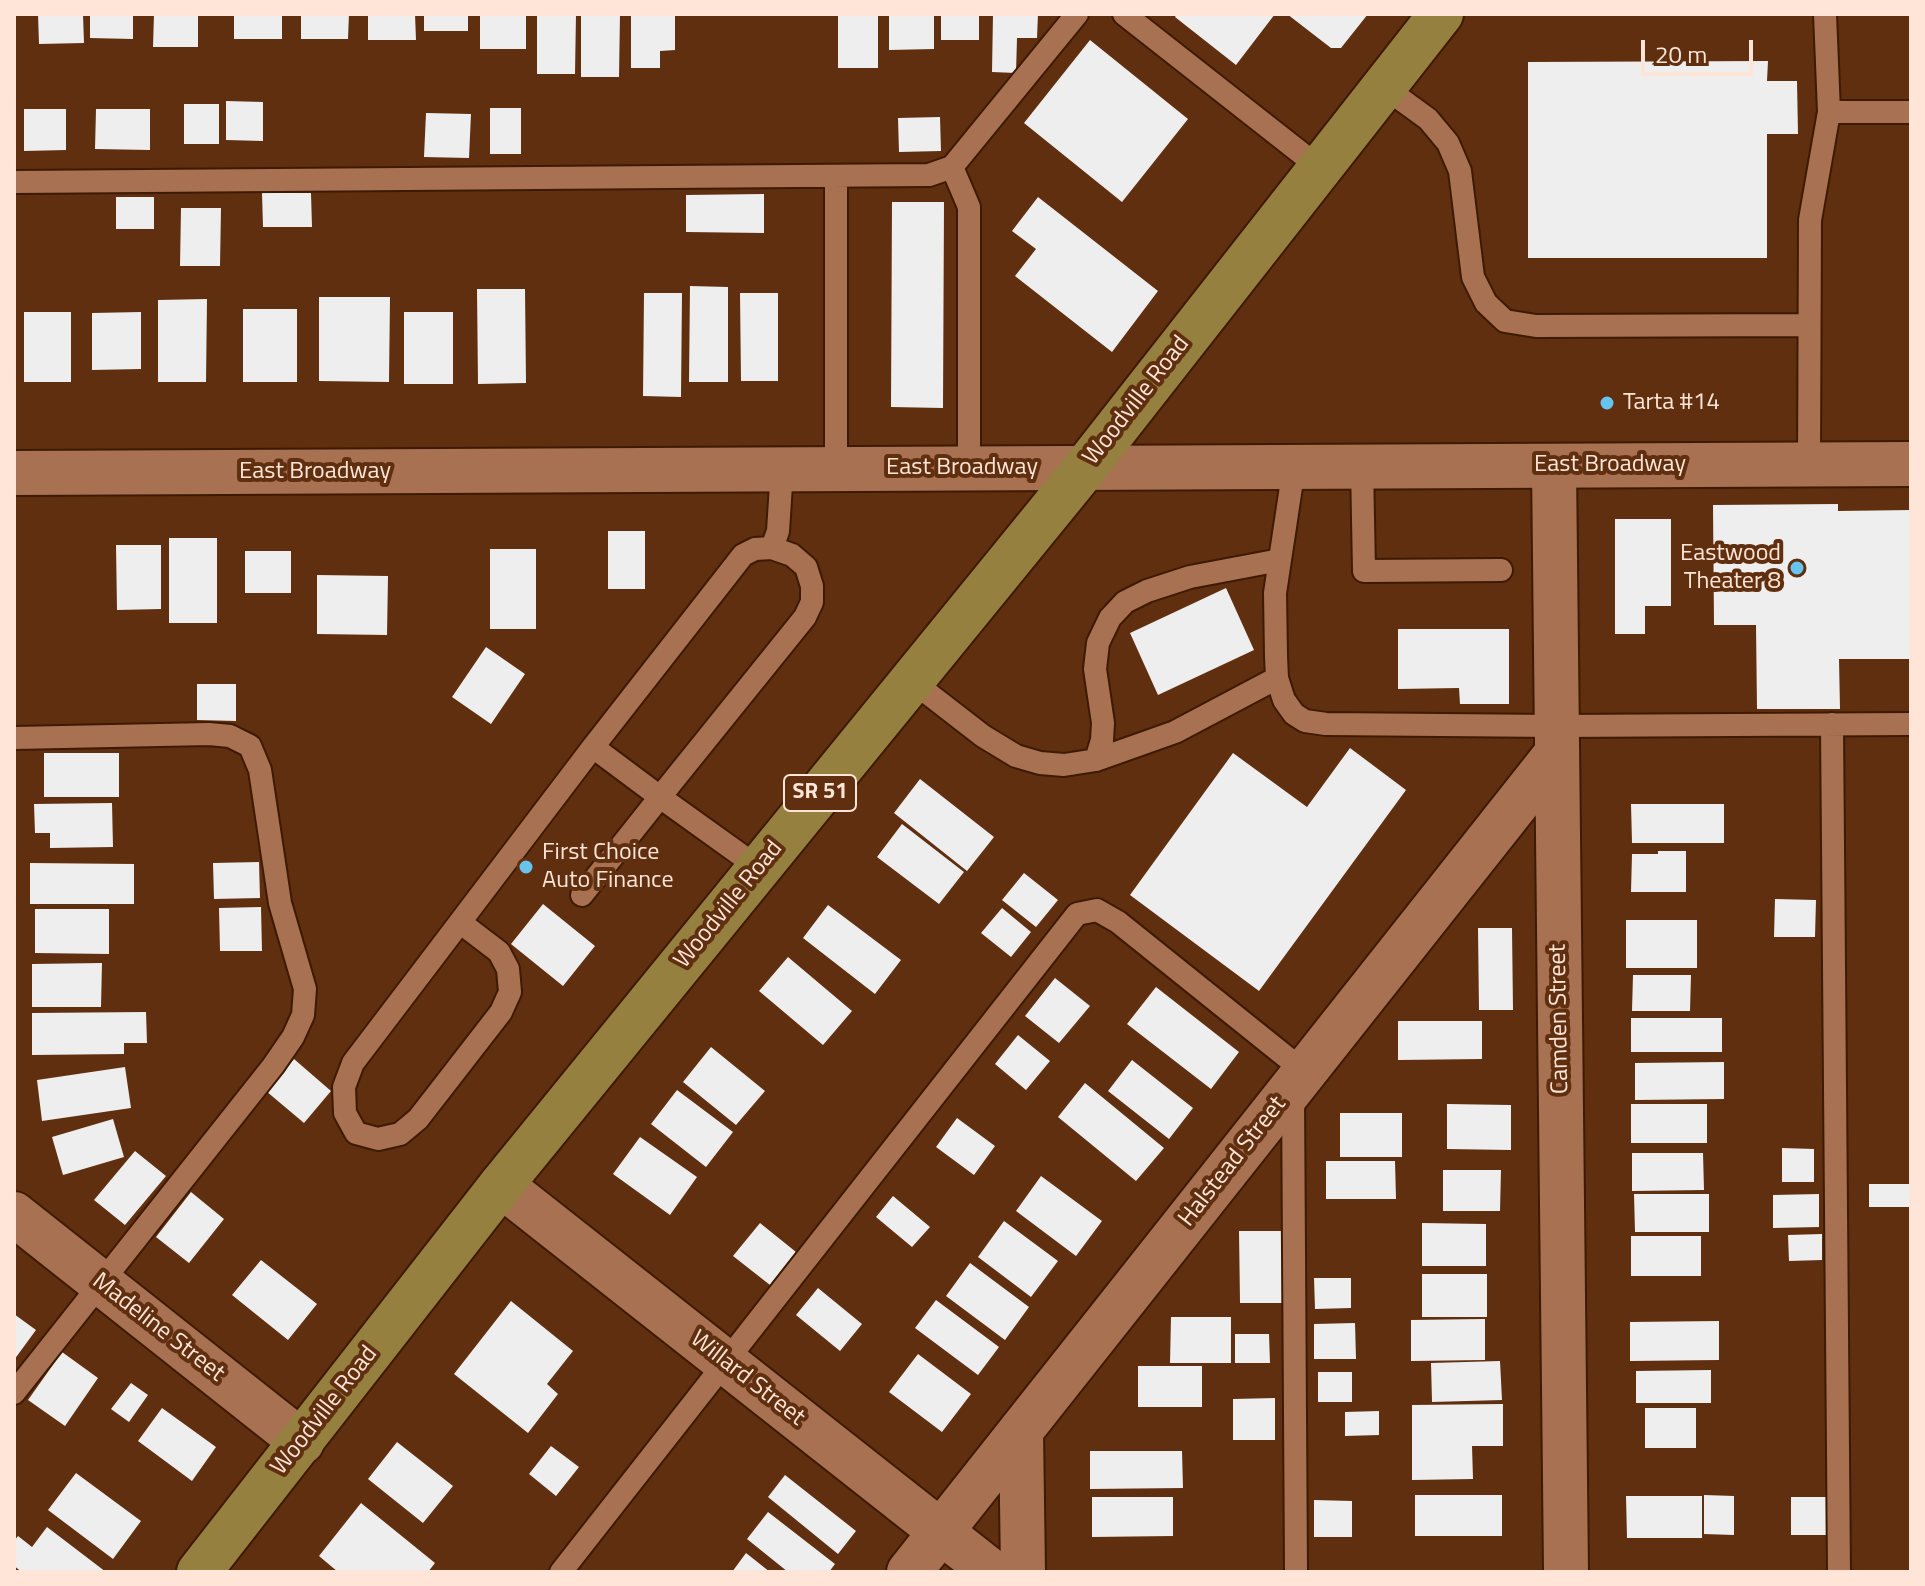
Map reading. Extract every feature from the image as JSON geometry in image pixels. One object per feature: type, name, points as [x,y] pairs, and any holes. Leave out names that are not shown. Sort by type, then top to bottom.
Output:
[{"type":"main road","name":"Woodville Road","points":[[199,1572],[501,1185],[1085,468],[1441,14]]},
{"type":"street","name":"East Broadway","points":[[14,473],[1911,464]]},
{"type":"street","name":"Camden Street","points":[[1554,466],[1566,1572]]},
{"type":"street","name":"Halstead Street","points":[[909,1572],[1299,1079],[1557,739]]},
{"type":"street","name":"Willard Street","points":[[501,1185],[992,1572]]},
{"type":"street","name":"Madeline Street","points":[[14,1214],[302,1442]]},
{"type":"street","points":[[1021,1430],[1023,1572]]},
{"type":"lane","points":[[14,182],[929,175],[952,167],[1077,14]]},
{"type":"lane","points":[[1124,14],[1320,168]]},
{"type":"lane","points":[[1809,464],[1810,220],[1829,112],[1825,14]]},
{"type":"lane","points":[[1384,87],[1428,119],[1448,143],[1460,171],[1473,277],[1486,303],[1505,321],[1536,326],[1809,325]]},
{"type":"lane","points":[[1829,112],[1911,112]]},
{"type":"lane","points":[[952,167],[969,207],[969,469]]},
{"type":"lane","points":[[836,176],[836,469]]},
{"type":"lane","points":[[1362,466],[1364,571],[1501,570]]},
{"type":"lane","points":[[1294,467],[1275,593],[1277,678],[1284,700],[1294,714],[1305,721],[1557,739],[1832,724],[1911,724]]},
{"type":"lane","points":[[772,548],[778,531],[782,469]]},
{"type":"lane","points":[[461,923],[499,952],[508,969],[510,992],[501,1012],[418,1119],[400,1134],[378,1139],[356,1133],[345,1113],[344,1087],[353,1063],[743,555],[755,549],[772,548],[792,555],[806,567],[812,586],[812,602],[805,617],[582,895]]},
{"type":"lane","points":[[1096,760],[1103,723],[1095,669],[1098,643],[1117,610],[1125,602],[1147,591],[1190,577],[1280,560]]},
{"type":"lane","points":[[912,681],[983,736],[1016,756],[1052,764],[1096,760],[1175,732],[1277,678]]},
{"type":"lane","points":[[1832,724],[1839,1572]]},
{"type":"lane","points":[[14,738],[209,734],[230,736],[250,746],[260,770],[280,903],[305,989],[303,1015],[293,1037],[273,1066],[14,1393]]},
{"type":"lane","points":[[593,747],[759,868]]},
{"type":"lane","points":[[561,1572],[1077,914],[1097,910],[1118,922],[1299,1079],[1296,1572]]},
{"type":"building","points":[[38,14],[83,14],[84,43],[39,44]]},
{"type":"building","points":[[90,14],[133,14],[133,39],[90,38]]},
{"type":"building","points":[[154,14],[198,14],[198,47],[153,47]]},
{"type":"building","points":[[234,14],[282,14],[282,39],[234,39]]},
{"type":"building","points":[[301,14],[349,14],[348,39],[301,39]]},
{"type":"building","points":[[368,14],[415,14],[416,40],[368,40]]},
{"type":"building","points":[[424,14],[468,14],[468,31],[424,31]]},
{"type":"building","points":[[480,14],[526,14],[526,49],[480,49]]},
{"type":"building","points":[[537,14],[576,14],[575,74],[537,74]]},
{"type":"building","points":[[581,14],[620,14],[619,77],[581,77]]},
{"type":"building","points":[[631,14],[675,14],[675,50],[660,51],[660,68],[631,68]]},
{"type":"building","points":[[838,14],[878,14],[878,68],[838,68]]},
{"type":"building","points":[[889,14],[934,14],[934,49],[889,50]]},
{"type":"building","points":[[941,14],[979,14],[979,40],[941,40]]},
{"type":"building","points":[[993,14],[1038,14],[1037,38],[1017,38],[1016,73],[992,72]]},
{"type":"building","points":[[1177,14],[1275,14],[1236,65],[1175,17]]},
{"type":"building","points":[[1287,14],[1368,14],[1341,48],[1331,48]]},
{"type":"building","points":[[1090,40],[1188,119],[1122,202],[1024,123]]},
{"type":"building","points":[[1768,61],[1767,81],[1797,81],[1798,134],[1767,134],[1767,258],[1528,258],[1528,62]]},
{"type":"building","points":[[226,101],[263,102],[263,141],[226,140]]},
{"type":"building","points":[[184,104],[219,104],[219,144],[184,144]]},
{"type":"building","points":[[490,108],[521,108],[521,154],[490,154]]},
{"type":"building","points":[[24,109],[66,109],[66,150],[24,151]]},
{"type":"building","points":[[96,109],[150,109],[150,150],[95,149]]},
{"type":"building","points":[[426,113],[471,114],[469,158],[424,157]]},
{"type":"building","points":[[940,117],[941,151],[899,152],[898,118]]},
{"type":"building","points":[[262,193],[311,193],[312,227],[263,227]]},
{"type":"building","points":[[764,194],[764,233],[686,232],[686,195]]},
{"type":"building","points":[[116,197],[154,197],[154,229],[116,229]]},
{"type":"building","points":[[1038,197],[1158,291],[1112,352],[1015,276],[1036,249],[1012,231]]},
{"type":"building","points":[[892,202],[944,202],[943,408],[891,407]]},
{"type":"building","points":[[181,208],[221,208],[220,266],[180,266]]},
{"type":"building","points":[[690,286],[728,287],[728,382],[689,382]]},
{"type":"building","points":[[477,289],[525,289],[526,383],[478,384]]},
{"type":"building","points":[[644,293],[682,293],[681,397],[643,396]]},
{"type":"building","points":[[740,293],[778,293],[778,381],[741,381]]},
{"type":"building","points":[[319,297],[390,297],[389,382],[319,381]]},
{"type":"building","points":[[207,299],[206,382],[158,382],[158,300]]},
{"type":"building","points":[[243,309],[297,309],[297,382],[243,382]]},
{"type":"building","points":[[24,312],[71,312],[71,382],[24,382]]},
{"type":"building","points":[[141,312],[141,369],[92,370],[92,313]]},
{"type":"building","points":[[404,312],[453,312],[453,384],[404,384]]},
{"type":"building","points":[[1838,504],[1838,511],[1911,510],[1911,659],[1839,659],[1840,709],[1757,709],[1756,625],[1714,625],[1713,505]]},
{"type":"building","points":[[1615,519],[1671,519],[1671,606],[1645,606],[1645,634],[1615,634]]},
{"type":"building","points":[[608,531],[645,531],[645,589],[608,589]]},
{"type":"building","points":[[169,538],[217,538],[217,623],[169,623]]},
{"type":"building","points":[[116,545],[161,545],[161,609],[117,610]]},
{"type":"building","points":[[490,549],[536,549],[536,629],[490,629]]},
{"type":"building","points":[[245,551],[291,551],[291,593],[245,593]]},
{"type":"building","points":[[317,575],[388,576],[387,635],[317,634]]},
{"type":"building","points":[[1226,588],[1254,650],[1158,695],[1130,633]]},
{"type":"building","points":[[1398,629],[1509,629],[1509,704],[1460,704],[1459,688],[1398,689]]},
{"type":"building","points":[[486,647],[525,674],[491,724],[452,697]]},
{"type":"building","points":[[197,684],[236,684],[236,721],[197,720]]},
{"type":"building","points":[[1350,748],[1406,790],[1259,991],[1130,895],[1233,753],[1307,807]]},
{"type":"building","points":[[44,753],[119,753],[119,797],[44,797]]},
{"type":"building","points":[[920,779],[994,837],[967,871],[894,813]]},
{"type":"building","points":[[112,803],[113,847],[50,848],[50,833],[35,833],[34,804]]},
{"type":"building","points":[[1631,804],[1724,804],[1724,843],[1632,843]]},
{"type":"building","points":[[902,824],[964,872],[939,904],[877,857]]},
{"type":"building","points":[[1658,851],[1686,851],[1686,892],[1631,892],[1632,854],[1658,854]]},
{"type":"building","points":[[259,862],[260,898],[214,899],[213,863]]},
{"type":"building","points":[[30,863],[134,864],[134,904],[30,904]]},
{"type":"building","points":[[1024,873],[1058,900],[1036,927],[1002,900]]},
{"type":"building","points":[[1775,899],[1816,900],[1815,937],[1774,937]]},
{"type":"building","points":[[543,904],[595,946],[563,986],[511,944]]},
{"type":"building","points":[[828,905],[901,960],[875,994],[803,938]]},
{"type":"building","points":[[261,907],[262,951],[220,951],[219,908]]},
{"type":"building","points":[[1002,908],[1031,932],[1011,957],[981,933]]},
{"type":"building","points":[[35,909],[109,909],[109,954],[35,953]]},
{"type":"building","points":[[1626,920],[1697,920],[1697,968],[1626,968]]},
{"type":"building","points":[[1478,928],[1512,928],[1513,1010],[1479,1010]]},
{"type":"building","points":[[788,957],[852,1011],[823,1045],[759,991]]},
{"type":"building","points":[[102,963],[101,1007],[32,1007],[32,964]]},
{"type":"building","points":[[1633,975],[1691,975],[1690,1011],[1632,1011]]},
{"type":"building","points":[[1055,978],[1090,1006],[1059,1043],[1025,1016]]},
{"type":"building","points":[[1156,987],[1239,1052],[1211,1089],[1127,1024]]},
{"type":"building","points":[[146,1012],[147,1043],[124,1043],[124,1054],[32,1055],[32,1013]]},
{"type":"building","points":[[1631,1018],[1722,1018],[1722,1052],[1631,1052]]},
{"type":"building","points":[[1398,1021],[1482,1021],[1482,1059],[1398,1060]]},
{"type":"building","points":[[1018,1035],[1050,1061],[1026,1090],[995,1064]]},
{"type":"building","points":[[711,1047],[765,1091],[736,1125],[683,1082]]},
{"type":"building","points":[[294,1059],[331,1091],[304,1123],[266,1091]]},
{"type":"building","points":[[1132,1060],[1193,1108],[1169,1139],[1108,1091]]},
{"type":"building","points":[[1724,1062],[1724,1099],[1635,1100],[1635,1063]]},
{"type":"building","points":[[125,1067],[131,1108],[42,1121],[37,1080]]},
{"type":"building","points":[[1085,1083],[1164,1148],[1136,1181],[1058,1117]]},
{"type":"building","points":[[677,1090],[733,1132],[706,1167],[651,1124]]},
{"type":"building","points":[[1447,1104],[1511,1105],[1511,1150],[1447,1149]]},
{"type":"building","points":[[1631,1104],[1707,1104],[1707,1143],[1631,1143]]},
{"type":"building","points":[[1340,1113],[1402,1113],[1402,1157],[1340,1157]]},
{"type":"building","points":[[957,1118],[995,1146],[974,1175],[936,1147]]},
{"type":"building","points":[[113,1119],[124,1157],[63,1175],[52,1137]]},
{"type":"building","points":[[640,1137],[697,1177],[670,1215],[613,1174]]},
{"type":"building","points":[[1782,1148],[1814,1149],[1814,1182],[1782,1182]]},
{"type":"building","points":[[135,1151],[166,1176],[125,1225],[94,1200]]},
{"type":"building","points":[[1632,1153],[1703,1153],[1704,1190],[1632,1191]]},
{"type":"building","points":[[1326,1161],[1395,1161],[1396,1199],[1326,1199]]},
{"type":"building","points":[[1443,1170],[1501,1170],[1500,1211],[1443,1211]]},
{"type":"building","points":[[1041,1176],[1102,1221],[1076,1256],[1016,1211]]},
{"type":"building","points":[[1869,1184],[1911,1184],[1911,1207],[1869,1207]]},
{"type":"building","points":[[191,1192],[224,1219],[189,1263],[156,1237]]},
{"type":"building","points":[[1634,1194],[1709,1194],[1709,1232],[1635,1232]]},
{"type":"building","points":[[1819,1194],[1819,1227],[1773,1228],[1773,1195]]},
{"type":"building","points":[[893,1196],[930,1227],[912,1247],[876,1217]]},
{"type":"building","points":[[1004,1221],[1058,1261],[1031,1297],[978,1257]]},
{"type":"building","points":[[760,1223],[796,1252],[770,1285],[733,1256]]},
{"type":"building","points":[[1422,1223],[1486,1224],[1486,1266],[1422,1266]]},
{"type":"building","points":[[1239,1231],[1286,1231],[1287,1303],[1240,1303]]},
{"type":"building","points":[[1822,1234],[1822,1260],[1789,1261],[1788,1235]]},
{"type":"building","points":[[1631,1236],[1701,1236],[1701,1276],[1631,1276]]},
{"type":"building","points":[[261,1260],[317,1304],[288,1340],[232,1295]]},
{"type":"building","points":[[970,1263],[1029,1307],[1005,1340],[946,1296]]},
{"type":"building","points":[[1422,1274],[1487,1274],[1487,1317],[1422,1317]]},
{"type":"building","points":[[1314,1278],[1351,1278],[1351,1308],[1315,1309]]},
{"type":"building","points":[[818,1288],[862,1324],[840,1351],[796,1315]]},
{"type":"building","points":[[936,1300],[999,1347],[978,1375],[915,1328]]},
{"type":"building","points":[[511,1301],[573,1351],[547,1384],[558,1394],[528,1433],[454,1374]]},
{"type":"building","points":[[14,1314],[36,1330],[14,1360]]},
{"type":"building","points":[[1171,1317],[1231,1317],[1231,1363],[1170,1363]]},
{"type":"building","points":[[1485,1319],[1485,1360],[1411,1361],[1411,1320]]},
{"type":"building","points":[[1719,1321],[1719,1360],[1630,1361],[1630,1322]]},
{"type":"building","points":[[1355,1323],[1356,1359],[1314,1359],[1314,1324]]},
{"type":"building","points":[[1235,1334],[1269,1334],[1270,1363],[1235,1363]]},
{"type":"building","points":[[62,1352],[98,1378],[65,1426],[28,1400]]},
{"type":"building","points":[[918,1354],[971,1394],[942,1432],[889,1392]]},
{"type":"building","points":[[1500,1361],[1502,1400],[1432,1402],[1431,1363]]},
{"type":"building","points":[[1138,1366],[1202,1366],[1202,1407],[1138,1407]]},
{"type":"building","points":[[1711,1370],[1711,1403],[1636,1403],[1636,1371]]},
{"type":"building","points":[[1318,1372],[1352,1372],[1352,1402],[1318,1402]]},
{"type":"building","points":[[131,1383],[148,1395],[129,1422],[111,1409]]},
{"type":"building","points":[[1275,1398],[1275,1440],[1233,1440],[1233,1399]]},
{"type":"building","points":[[1503,1404],[1503,1446],[1472,1446],[1473,1479],[1412,1480],[1412,1405]]},
{"type":"building","points":[[162,1408],[216,1447],[192,1481],[138,1441]]},
{"type":"building","points":[[1645,1408],[1696,1408],[1696,1448],[1645,1448]]},
{"type":"building","points":[[1379,1411],[1379,1435],[1345,1436],[1345,1412]]},
{"type":"building","points":[[397,1442],[453,1486],[423,1523],[368,1479]]},
{"type":"building","points":[[551,1446],[579,1467],[556,1496],[529,1474]]},
{"type":"building","points":[[1090,1451],[1182,1451],[1183,1488],[1090,1489]]},
{"type":"building","points":[[76,1473],[141,1521],[113,1559],[48,1510]]},
{"type":"building","points":[[785,1475],[856,1531],[838,1554],[768,1497]]},
{"type":"building","points":[[1415,1495],[1502,1495],[1502,1536],[1415,1536]]},
{"type":"building","points":[[1704,1495],[1734,1496],[1734,1535],[1704,1534]]},
{"type":"building","points":[[1626,1496],[1702,1496],[1702,1538],[1627,1538]]},
{"type":"building","points":[[1092,1497],[1173,1497],[1173,1536],[1092,1537]]},
{"type":"building","points":[[1791,1497],[1826,1497],[1826,1535],[1791,1535]]},
{"type":"building","points":[[1314,1500],[1352,1501],[1352,1537],[1314,1537]]},
{"type":"building","points":[[361,1503],[435,1563],[428,1572],[338,1572],[319,1556]]},
{"type":"building","points":[[768,1512],[835,1564],[829,1572],[788,1572],[747,1539]]},
{"type":"building","points":[[47,1527],[106,1572],[22,1572],[14,1566],[14,1541],[18,1536],[32,1547]]},
{"type":"building","points":[[746,1553],[770,1572],[732,1572]]},
{"type":"place","name":"Tarta #14","points":[[1607,403]]},
{"type":"place","name":"Eastwood Theater 8","points":[[1797,568]]},
{"type":"place","name":"First Choice Auto Finance","points":[[526,867]]}]
